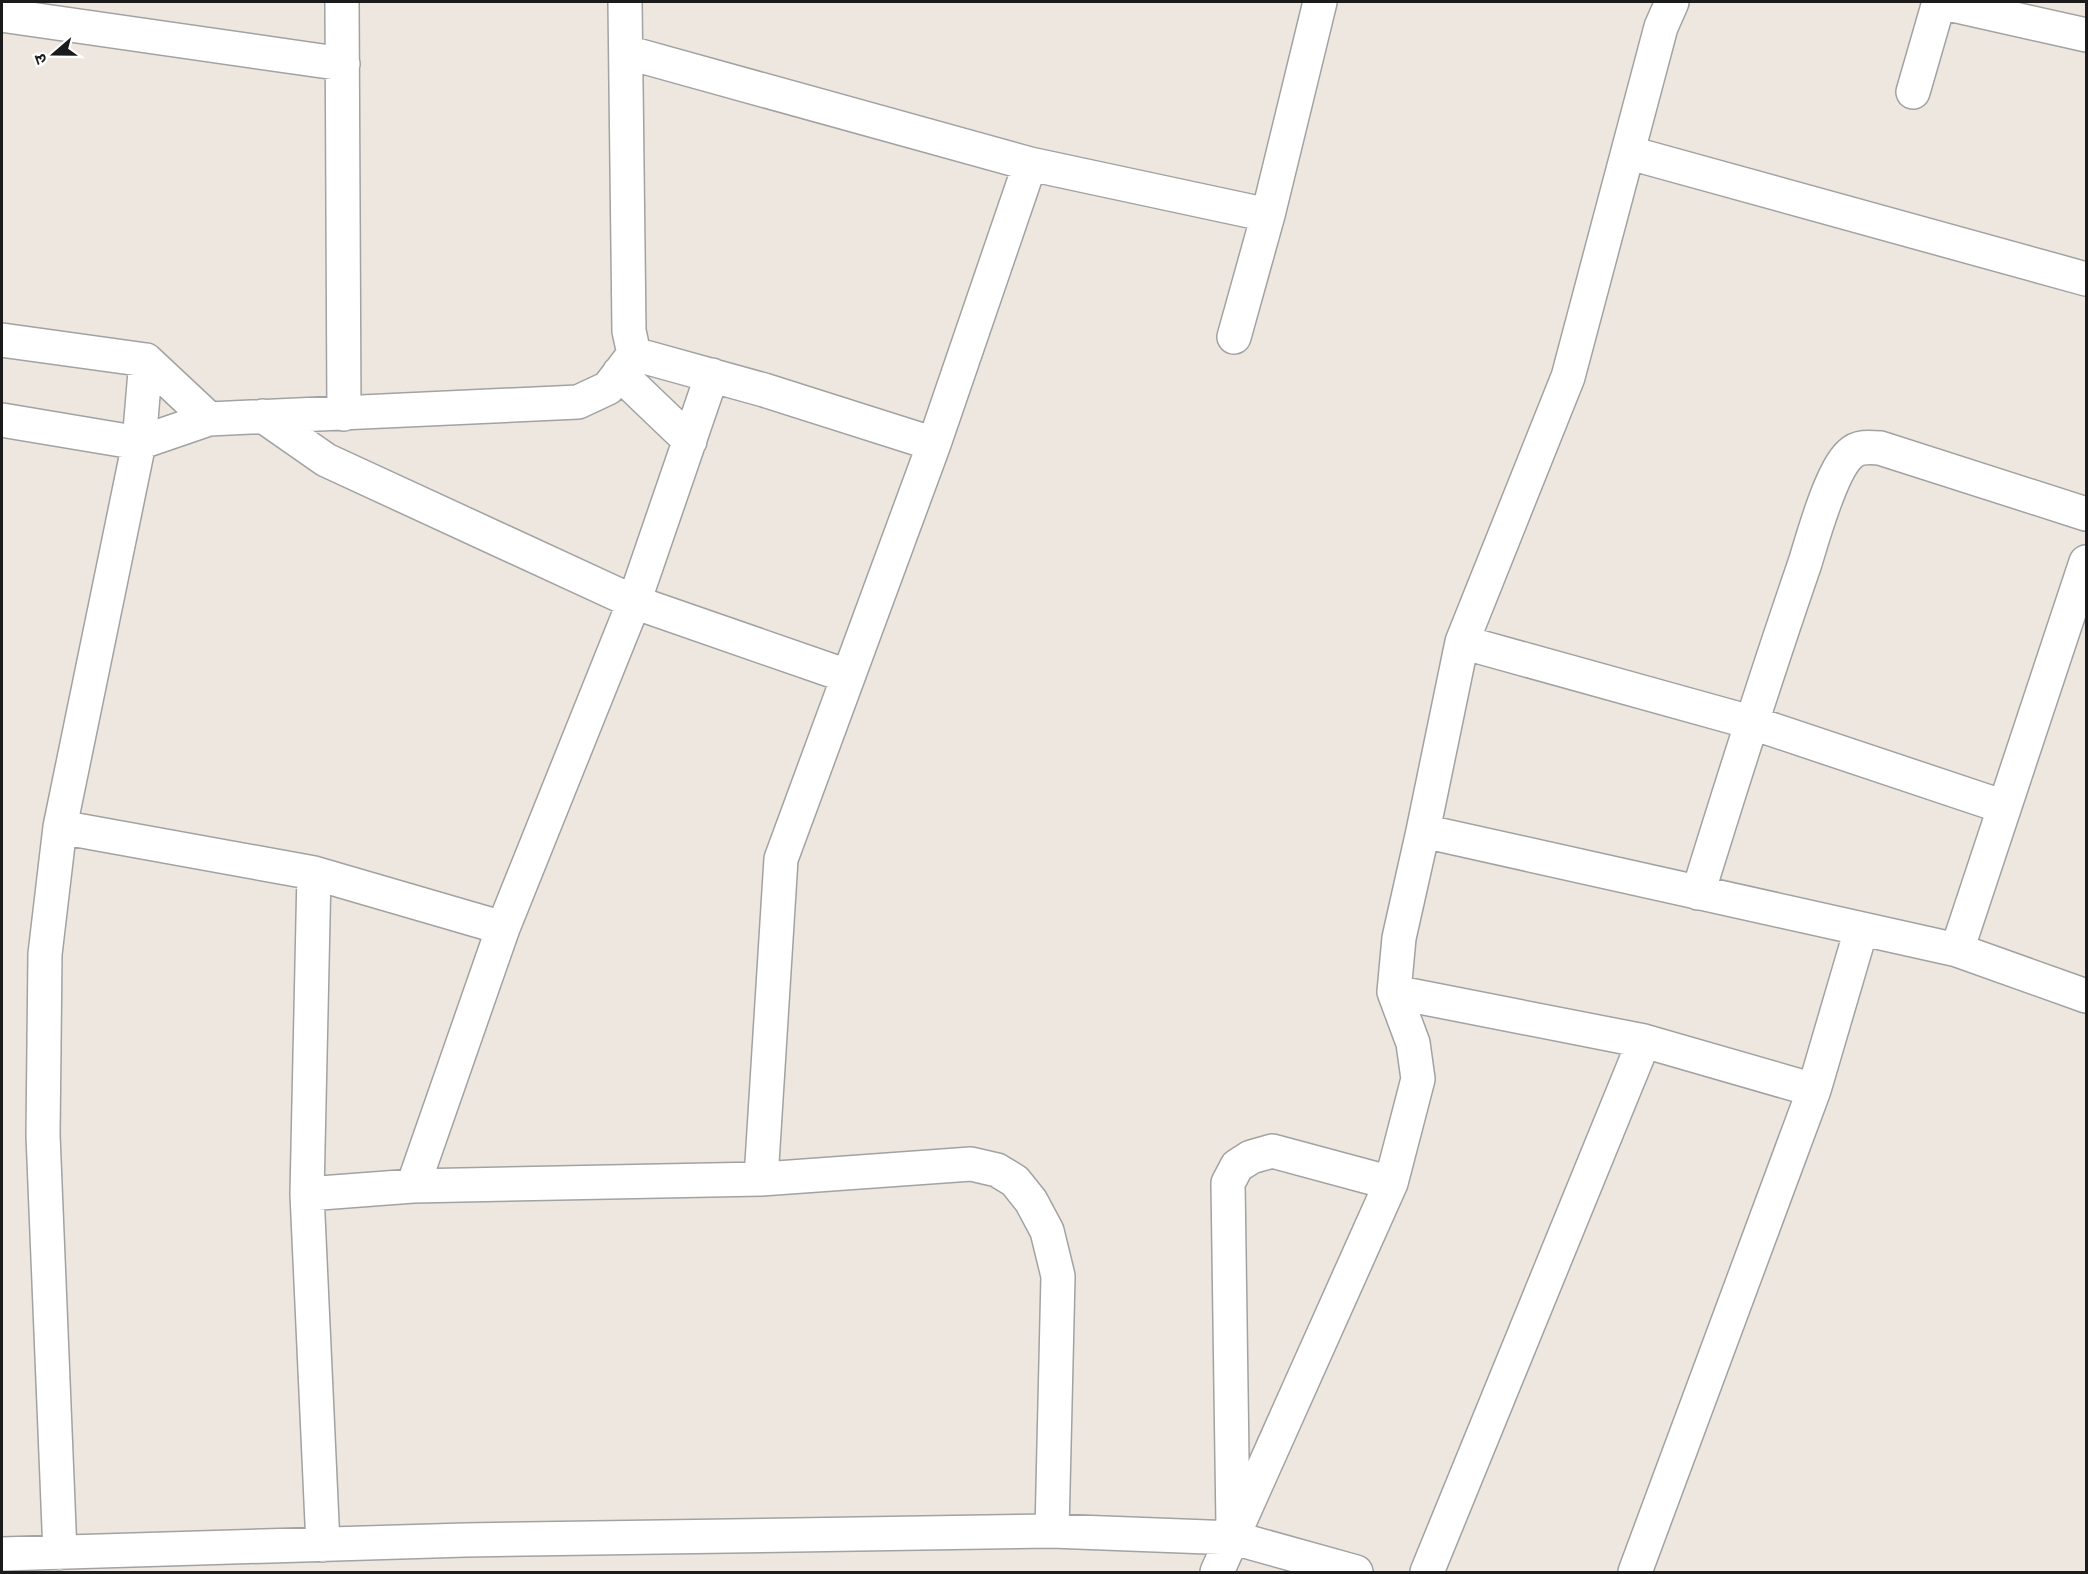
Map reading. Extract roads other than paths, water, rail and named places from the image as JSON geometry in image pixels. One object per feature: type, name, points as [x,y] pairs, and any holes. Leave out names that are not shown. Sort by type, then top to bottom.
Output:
[{"type":"street","points":[[342,2],[344,414]]},
{"type":"street","points":[[2,420],[139,443],[210,419],[578,402],[608,388],[627,363],[629,331],[625,2]]},
{"type":"street","points":[[1234,337],[1268,215],[1320,2]]},
{"type":"street","points":[[1217,1572],[1392,1183],[1418,1079],[1413,1043],[1394,992],[1399,938],[1462,642],[1568,376],[1630,153],[1662,27],[1672,2]]},
{"type":"street","points":[[1913,92],[1939,2],[2086,35]]},
{"type":"street","points":[[2,15],[343,64]]},
{"type":"street","points":[[626,52],[1030,164],[1268,215]]},
{"type":"street","points":[[1630,153],[2086,279]]},
{"type":"street","points":[[761,1179],[781,859],[934,444],[1030,164]]},
{"type":"street","points":[[2,340],[146,360],[210,419]]},
{"type":"street","points":[[60,1553],[43,1135],[45,954],[60,827],[139,443],[146,360]]},
{"type":"street","points":[[627,363],[712,375],[934,444]]},
{"type":"street","points":[[627,363],[690,441]]},
{"type":"street","points":[[413,1186],[503,928],[634,602],[712,375]]},
{"type":"street","points":[[262,416],[327,460],[634,602],[847,676]]},
{"type":"street","points":[[1698,894],[1750,722],[1820,517],[1839,470],[1850,454],[1864,446],[1880,448],[2086,514]]},
{"type":"street","points":[[1957,950],[2086,562]]},
{"type":"street","points":[[1462,642],[1750,722],[2004,807]]},
{"type":"street","points":[[60,827],[314,873],[503,928]]},
{"type":"street","points":[[1423,831],[1957,950],[2086,996]]},
{"type":"street","points":[[314,873],[307,1194],[323,1545]]},
{"type":"street","points":[[1635,1572],[1814,1090],[1861,930]]},
{"type":"street","points":[[1394,992],[1644,1041],[1814,1090]]},
{"type":"street","points":[[1427,1572],[1644,1041]]},
{"type":"street","points":[[1234,1538],[1228,1183],[1237,1166],[1251,1157],[1272,1151],[1392,1183]]},
{"type":"street","points":[[307,1194],[413,1186],[761,1179],[971,1164],[997,1170],[1015,1181],[1031,1201],[1047,1231],[1058,1276],[1052,1531]]},
{"type":"street","points":[[2,1554],[465,1540],[1052,1531],[1234,1538],[1356,1572]]}]
